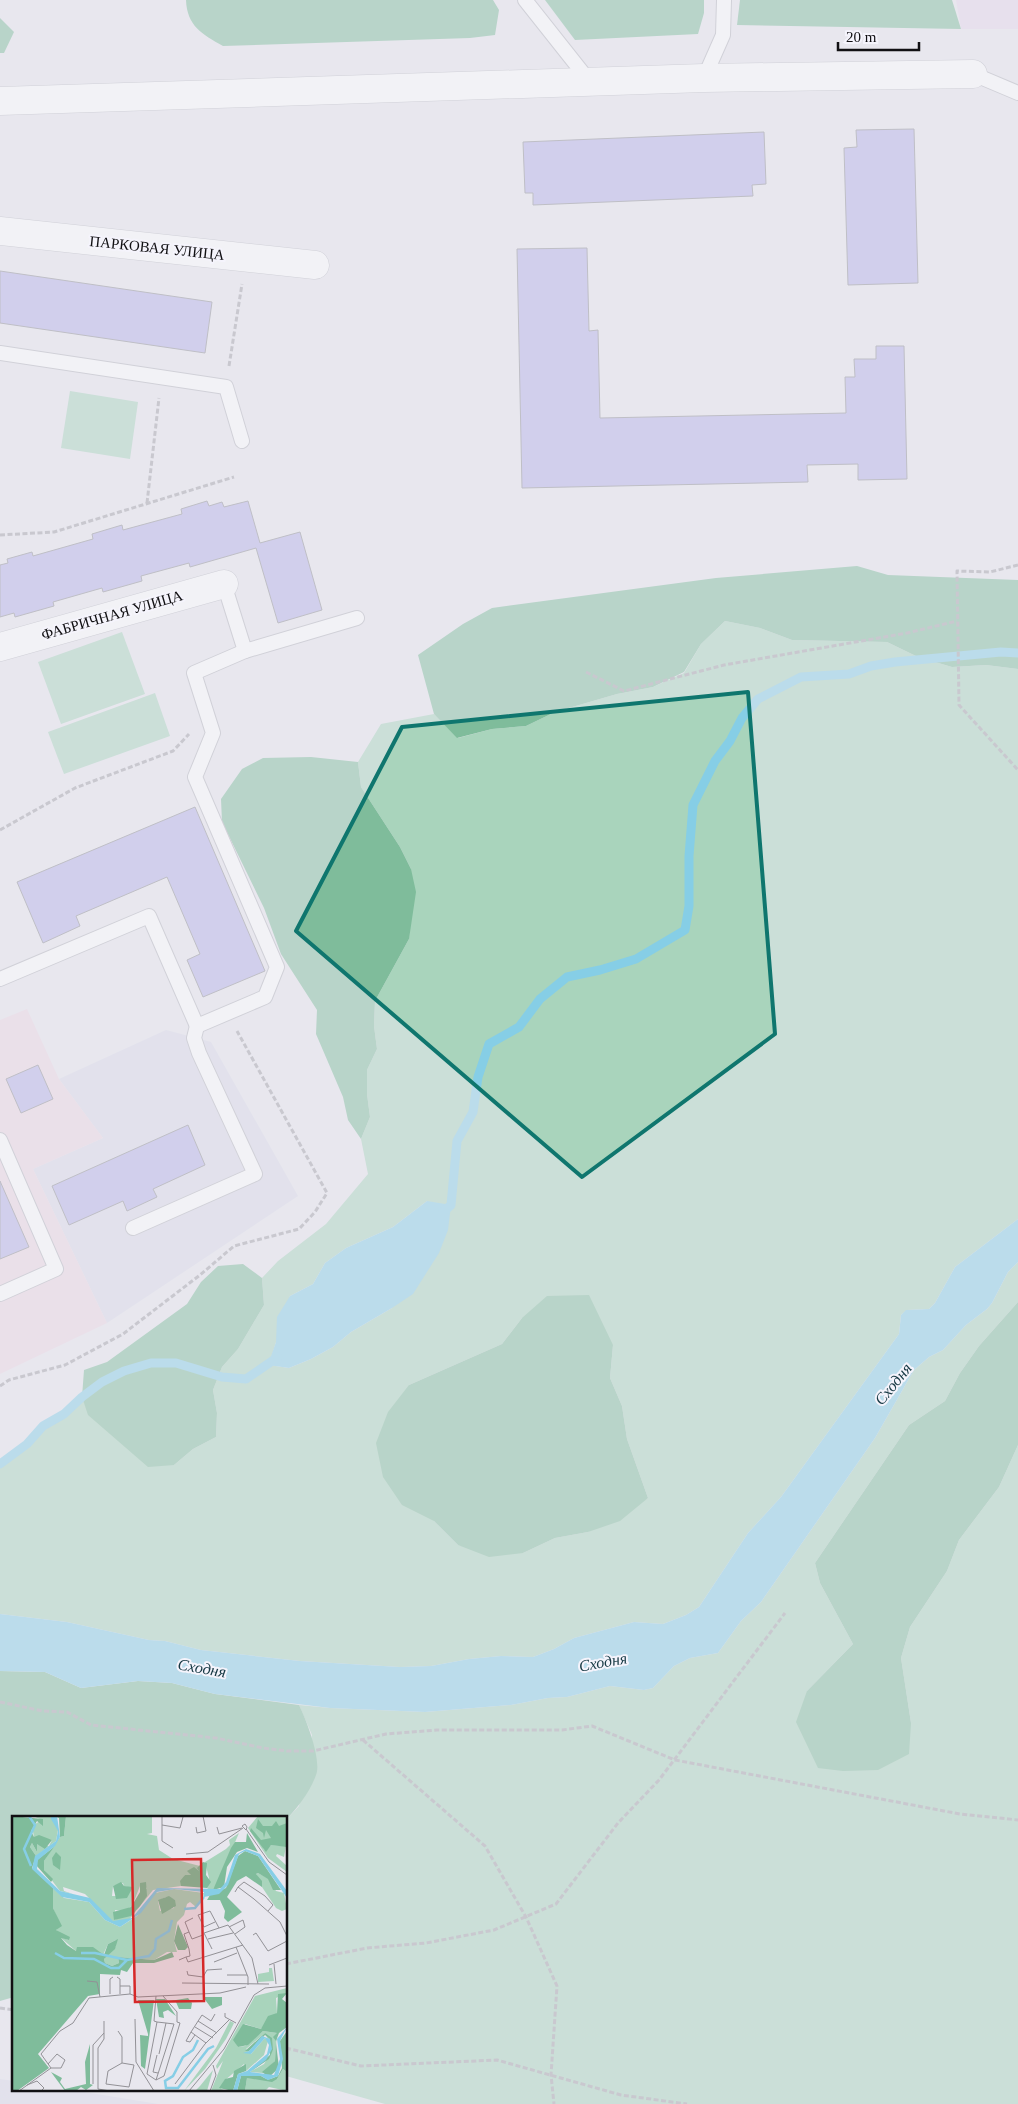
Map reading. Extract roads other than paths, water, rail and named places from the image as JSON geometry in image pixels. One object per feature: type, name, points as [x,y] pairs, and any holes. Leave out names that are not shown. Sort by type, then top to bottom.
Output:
[{"type":"street","points":[[0,101],[704,78],[973,74]]},
{"type":"street","name":"ПАРКОВАЯ УЛИЦА","points":[[0,231],[315,265]]},
{"type":"street","name":"ФАБРИЧНАЯ УЛИЦА","points":[[0,647],[224,584]]},
{"type":"lane","points":[[525,0],[590,83]]},
{"type":"lane","points":[[704,78],[723,35],[724,0]]},
{"type":"lane","points":[[973,74],[1018,93]]},
{"type":"lane","points":[[1,356],[226,387],[242,442]]},
{"type":"lane","points":[[224,584],[245,651]]},
{"type":"lane","points":[[197,1026],[265,997],[277,967],[195,777],[213,733],[194,673],[245,651],[357,618]]},
{"type":"lane","points":[[0,979],[149,916],[197,1026],[194,1038],[200,1054],[255,1174],[133,1228]]},
{"type":"lane","points":[[0,1140],[56,1269],[0,1294]]},
{"type":"water","points":[[427,1201],[451,1205],[448,1230],[439,1253],[413,1294],[351,1332],[333,1347],[311,1359],[289,1368],[268,1365],[276,1342],[277,1317],[290,1296],[313,1284],[325,1263],[346,1248],[393,1227]]},
{"type":"water","name":"Сходня","points":[[1018,1219],[1018,1262],[1008,1272],[992,1303],[966,1325],[943,1350],[929,1357],[914,1370],[875,1438],[761,1602],[741,1621],[718,1653],[690,1658],[674,1666],[653,1688],[644,1690],[610,1686],[567,1697],[548,1698],[511,1705],[425,1712],[330,1708],[215,1694],[172,1683],[138,1681],[81,1688],[45,1672],[0,1671],[0,1614],[67,1622],[201,1650],[300,1661],[400,1667],[431,1666],[469,1659],[501,1656],[533,1657],[554,1649],[574,1638],[634,1622],[663,1624],[686,1615],[699,1607],[748,1533],[781,1497],[899,1334],[901,1315],[906,1310],[929,1309],[935,1303],[955,1267]]},
{"type":"waterway","points":[[443,1212],[451,1205],[457,1141],[473,1112],[478,1077],[489,1044],[519,1027],[540,999],[567,977],[600,970],[636,959],[685,930],[689,906],[689,856],[693,805],[715,761],[730,741],[742,718],[758,699],[801,677],[849,674],[871,666],[895,662],[1001,652],[1018,653]]},
{"type":"waterway","points":[[0,1464],[27,1444],[43,1426],[64,1414],[102,1382],[124,1371],[151,1363],[176,1363],[222,1377],[246,1379],[278,1357]]}]
